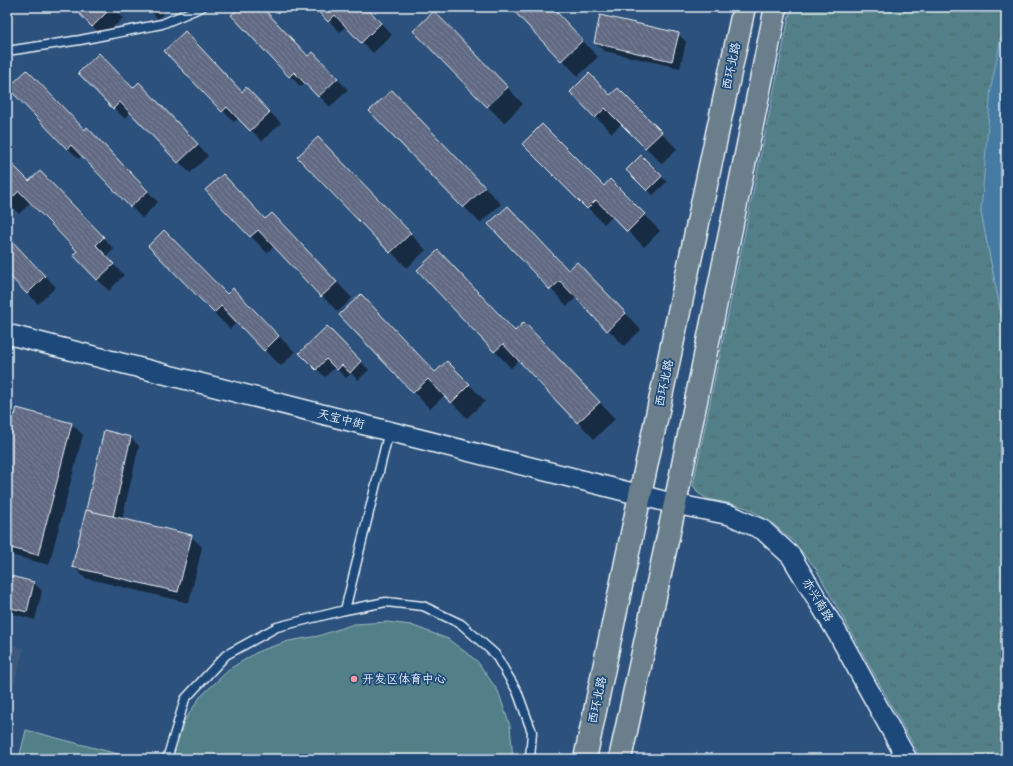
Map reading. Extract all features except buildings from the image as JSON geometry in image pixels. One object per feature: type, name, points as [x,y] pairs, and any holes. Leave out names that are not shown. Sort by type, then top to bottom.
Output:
[{"type":"main road","name":"西环北路","points":[[585,759],[744,7]]},
{"type":"main road","points":[[620,759],[675,504],[776,7]]},
{"type":"street","name":"天宝中街","points":[[7,334],[675,504]]},
{"type":"street","name":"亦兴南路","points":[[675,504],[730,515],[763,530],[791,556],[838,634],[907,759]]},
{"type":"lane","points":[[7,51],[80,40],[162,24],[202,7]]},
{"type":"lane","points":[[345,610],[389,431]]},
{"type":"lane","points":[[167,759],[184,700],[226,655],[277,627],[345,610],[386,602],[423,606],[461,624],[496,654],[517,691],[532,732],[530,759]]},
{"type":"shaded area","points":[[1006,12],[1006,338],[981,212],[991,88]]},
{"type":"shaded area","points":[[7,644],[24,648],[7,709]]},
{"type":"green space","points":[[791,7],[1006,7],[981,212],[1006,338],[1006,759],[921,759],[816,569],[794,542],[771,522],[747,508],[707,499],[698,493],[693,485]]},
{"type":"green space","name":"开发区体育中心","points":[[387,622],[411,625],[448,639],[477,661],[498,691],[510,726],[513,759],[170,759],[183,723],[200,697],[231,668],[259,651],[289,641],[318,636],[354,624]]},
{"type":"green space","points":[[26,730],[137,759],[19,759]]},
{"type":"place","name":"开发区体育中心","points":[[354,679]]}]
